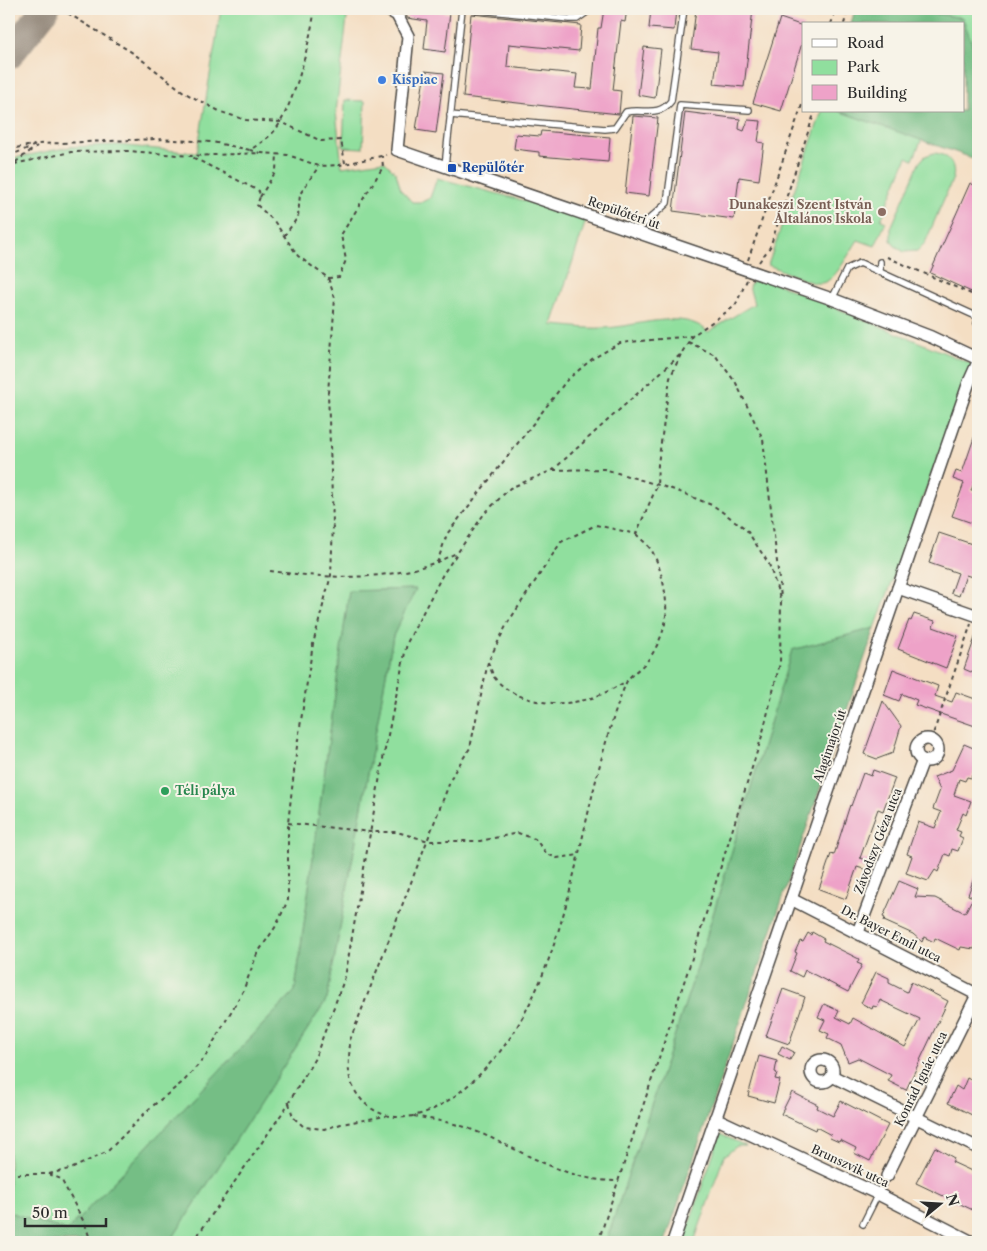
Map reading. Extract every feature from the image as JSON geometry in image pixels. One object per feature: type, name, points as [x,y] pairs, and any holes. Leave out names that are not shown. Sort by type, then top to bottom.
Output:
[{"type":"street","points":[[389,10],[397,16],[408,36],[398,150]]},
{"type":"street","name":"Repülőtéri út","points":[[398,150],[832,299],[931,337],[978,360],[974,379]]},
{"type":"street","name":"Alagimajor út","points":[[673,1242],[898,588],[974,379]]},
{"type":"street","points":[[898,588],[976,616]]},
{"type":"street","name":"Závodszy Géza utca","points":[[858,932],[923,760],[933,759],[937,755],[938,747],[931,740]]},
{"type":"street","name":"Dr. Bayer Emil utca","points":[[791,900],[858,932],[978,994]]},
{"type":"street","name":"Konrád Ignác utca","points":[[887,1176],[978,994]]},
{"type":"street","points":[[832,1076],[978,1148]]},
{"type":"street","name":"Brunszvik utca","points":[[716,1118],[878,1194],[972,1242]]},
{"type":"lane","points":[[445,166],[462,9]]},
{"type":"lane","points":[[470,9],[577,19],[587,12],[587,9]]},
{"type":"lane","points":[[450,115],[605,129],[615,128],[626,112],[656,112],[664,109],[671,101],[684,9]]},
{"type":"lane","points":[[636,232],[667,203],[680,105],[749,110]]},
{"type":"lane","points":[[880,262],[880,271]]},
{"type":"lane","points":[[832,299],[849,267],[860,263],[880,271],[978,321]]},
{"type":"lane","points":[[863,1224],[887,1176]]},
{"type":"path","points":[[61,9],[133,53],[185,93],[221,112],[246,120],[281,122],[321,141],[341,140],[345,163]]},
{"type":"path","points":[[250,150],[268,139],[281,122],[296,83],[315,9]]},
{"type":"path","points":[[832,22],[836,9]]},
{"type":"path","points":[[845,22],[848,9]]},
{"type":"path","points":[[636,534],[657,486],[658,464],[670,378],[692,336],[735,306],[746,282],[802,105]]},
{"type":"path","points":[[746,282],[749,270],[770,247],[815,112]]},
{"type":"path","points":[[9,149],[38,144],[186,139],[212,142],[261,153]]},
{"type":"path","points":[[9,156],[38,144]]},
{"type":"path","points":[[9,167],[38,144]]},
{"type":"path","points":[[14,164],[71,152],[129,151],[190,156],[277,154],[288,155],[319,166],[382,156],[398,150]]},
{"type":"path","points":[[9,1174],[49,1174],[73,1168],[108,1151],[150,1108],[184,1081],[205,1056],[244,991],[257,954],[276,926],[288,900],[288,823],[297,746],[313,644],[332,576],[333,523],[328,393],[335,298],[328,278],[298,256],[274,220],[257,205],[276,171],[277,154]]},
{"type":"path","points":[[190,156],[237,178],[259,191],[260,197]]},
{"type":"path","points":[[328,278],[339,277],[346,260],[341,235],[383,167],[382,156]]},
{"type":"path","points":[[284,236],[298,217],[300,194],[319,166]]},
{"type":"path","points":[[880,262],[882,257],[888,257],[978,298]]},
{"type":"path","points":[[437,563],[447,534],[567,380],[592,359],[620,343],[692,336]]},
{"type":"path","points":[[598,1242],[762,736],[780,663],[781,602],[762,439],[736,383],[715,355],[688,342]]},
{"type":"path","points":[[194,1242],[288,1103],[315,1058],[345,977],[382,759],[407,643],[443,574],[484,514],[510,488],[553,470],[681,354]]},
{"type":"path","points":[[553,470],[604,468],[657,486],[675,490],[714,506],[746,529],[769,564],[781,602]]},
{"type":"path","points":[[388,1116],[369,1107],[357,1095],[349,1073],[350,1040],[429,841],[453,774],[470,748],[488,662],[507,624],[562,542],[596,525],[636,534],[651,550],[665,585],[664,628],[650,659],[627,681],[603,694],[580,702],[559,704],[531,700],[511,691],[495,677],[488,662]]},
{"type":"path","points":[[270,571],[300,575],[357,578],[405,571],[437,563],[458,552]]},
{"type":"path","points":[[931,740],[976,616]]},
{"type":"path","points":[[414,1116],[448,1101],[468,1086],[493,1061],[512,1035],[543,976],[579,855],[596,777],[627,681]]},
{"type":"path","points":[[288,823],[370,832],[397,832],[429,841],[480,841],[518,833],[535,840],[547,854],[557,858],[579,855]]},
{"type":"path","points":[[288,1103],[293,1116],[304,1127],[324,1130],[341,1124],[388,1116],[414,1116],[469,1128],[548,1166],[601,1181],[619,1181]]},
{"type":"path","points":[[49,1174],[61,1179],[85,1224],[90,1242]]},
{"type":"green space","points":[[221,9],[348,9],[336,112],[342,167],[384,161],[396,173],[401,190],[412,202],[422,202],[430,198],[437,178],[587,217],[552,325],[603,328],[672,320],[698,325],[708,332],[754,304],[749,286],[758,276],[972,364],[875,628],[792,650],[698,965],[606,1242],[170,1242],[327,999],[393,636],[415,589],[349,591],[295,991],[67,1231],[9,1212],[9,159],[70,147],[117,145],[197,153]]},
{"type":"green space","points":[[855,9],[908,9],[963,18],[978,61],[973,79],[978,80],[978,160],[841,112],[964,112],[964,22],[852,22]]},
{"type":"green space","points":[[908,9],[978,9],[978,80],[973,79],[963,18]]},
{"type":"green space","points":[[345,100],[365,101],[363,148],[343,147]]},
{"type":"green space","points":[[822,112],[841,112],[922,139],[913,160],[907,157],[881,220],[886,222],[875,246],[858,240],[837,271],[830,279],[822,283],[814,283],[768,265]]},
{"type":"green space","points":[[934,153],[943,155],[950,161],[954,173],[953,178],[925,243],[917,251],[904,252],[894,245],[891,240],[891,228],[919,163],[925,156]]},
{"type":"green space","points":[[416,589],[393,636],[327,999],[170,1242],[9,1242],[9,1212],[67,1231],[295,991],[349,591]]},
{"type":"green space","points":[[875,628],[665,1242],[606,1242],[698,965],[792,650]]},
{"type":"green space","points":[[720,1134],[746,1146],[737,1146],[724,1156],[694,1242],[683,1242]]},
{"type":"building","points":[[406,9],[450,13],[445,52],[424,49],[427,21],[407,18]]},
{"type":"building","points":[[604,9],[627,9],[625,22],[621,21],[613,90],[621,91],[619,114],[463,97],[471,14],[581,25],[579,51],[509,44],[507,67],[577,74],[575,88],[592,89],[598,28],[601,28]]},
{"type":"building","points":[[651,9],[676,9],[674,30],[649,28]]},
{"type":"building","points":[[696,9],[753,9],[744,87],[714,84],[718,52],[691,49]]},
{"type":"building","points":[[780,18],[802,26],[802,43],[781,111],[753,103]]},
{"type":"building","points":[[644,47],[661,49],[655,98],[638,95]]},
{"type":"building","points":[[425,71],[444,73],[436,133],[416,130]]},
{"type":"building","points":[[685,112],[740,119],[739,129],[744,131],[748,120],[761,121],[758,142],[764,143],[759,180],[739,177],[734,219],[673,211]]},
{"type":"building","points":[[633,116],[658,118],[649,196],[625,193]]},
{"type":"building","points":[[541,131],[610,137],[608,162],[539,156],[539,152],[514,149],[516,134],[540,136]]},
{"type":"building","points":[[970,183],[978,187],[978,295],[930,273]]},
{"type":"building","points":[[977,429],[978,472],[971,491],[978,493],[978,525],[952,516],[964,483],[953,479],[956,471],[962,473]]},
{"type":"building","points":[[939,533],[978,546],[978,579],[966,575],[959,596],[951,593],[958,573],[929,563]]},
{"type":"building","points":[[914,614],[935,621],[933,627],[958,636],[946,668],[898,649],[909,620],[911,621]]},
{"type":"building","points":[[978,633],[978,675],[964,669]]},
{"type":"building","points":[[893,669],[938,686],[935,696],[952,702],[956,692],[978,700],[978,727],[915,705],[917,700],[902,694],[899,701],[884,695]]},
{"type":"building","points":[[883,701],[901,726],[893,753],[877,759],[864,754]]},
{"type":"building","points":[[964,744],[978,750],[978,769],[974,771],[971,778],[967,777],[965,781],[959,779],[954,795],[971,801],[966,815],[963,813],[956,830],[961,832],[959,836],[963,838],[958,851],[952,849],[950,856],[945,854],[938,872],[935,870],[928,881],[906,873],[912,856],[907,854],[918,822],[935,828],[941,812],[933,809],[940,790],[934,777],[952,770]]},
{"type":"building","points":[[873,770],[895,778],[883,811],[878,809],[860,858],[873,862],[870,871],[857,867],[846,899],[819,889],[831,854],[834,855],[850,805],[863,773],[871,776]]},
{"type":"building","points":[[978,869],[978,899],[968,895]]},
{"type":"building","points":[[899,881],[918,889],[915,897],[935,898],[965,913],[971,901],[978,901],[978,941],[974,949],[961,947],[960,950],[935,938],[934,942],[924,937],[922,942],[913,934],[884,921],[885,918],[883,917]]},
{"type":"building","points":[[812,932],[824,939],[823,941],[859,959],[857,963],[862,965],[848,992],[805,970],[802,977],[790,971],[800,941],[803,942],[808,933],[811,935]]},
{"type":"building","points":[[876,972],[889,978],[889,983],[907,992],[911,982],[948,1001],[906,1090],[888,1081],[891,1075],[858,1058],[848,1062],[841,1045],[827,1038],[829,1034],[820,1030],[825,1020],[818,1017],[824,1004],[839,1011],[836,1017],[850,1024],[853,1018],[905,1047],[920,1019],[880,1000],[877,1007],[873,1006],[872,1009],[861,1003]]},
{"type":"building","points":[[783,989],[805,997],[789,1044],[766,1036]]},
{"type":"building","points":[[782,1046],[794,1052],[790,1060],[778,1054]]},
{"type":"building","points":[[759,1056],[777,1061],[775,1079],[780,1080],[774,1103],[748,1096]]},
{"type":"building","points":[[967,1078],[978,1084],[978,1111],[976,1117],[948,1103],[956,1086],[962,1090]]},
{"type":"building","points":[[792,1092],[818,1105],[817,1108],[833,1116],[841,1101],[888,1125],[870,1161],[854,1153],[856,1148],[840,1140],[839,1142],[830,1138],[831,1135],[816,1127],[815,1130],[781,1114]]},
{"type":"building","points":[[935,1147],[954,1158],[952,1162],[978,1174],[978,1204],[975,1211],[916,1183]]},
{"type":"taxiway","points":[[9,55],[45,9]]},
{"type":"place","name":"Kispiac","points":[[382,80]]},
{"type":"place","name":"Repülőtér","points":[[452,168]]},
{"type":"place","name":"Dunakeszi Szent István Általános Iskola","points":[[882,212]]},
{"type":"place","name":"Téli pálya","points":[[165,791]]}]
